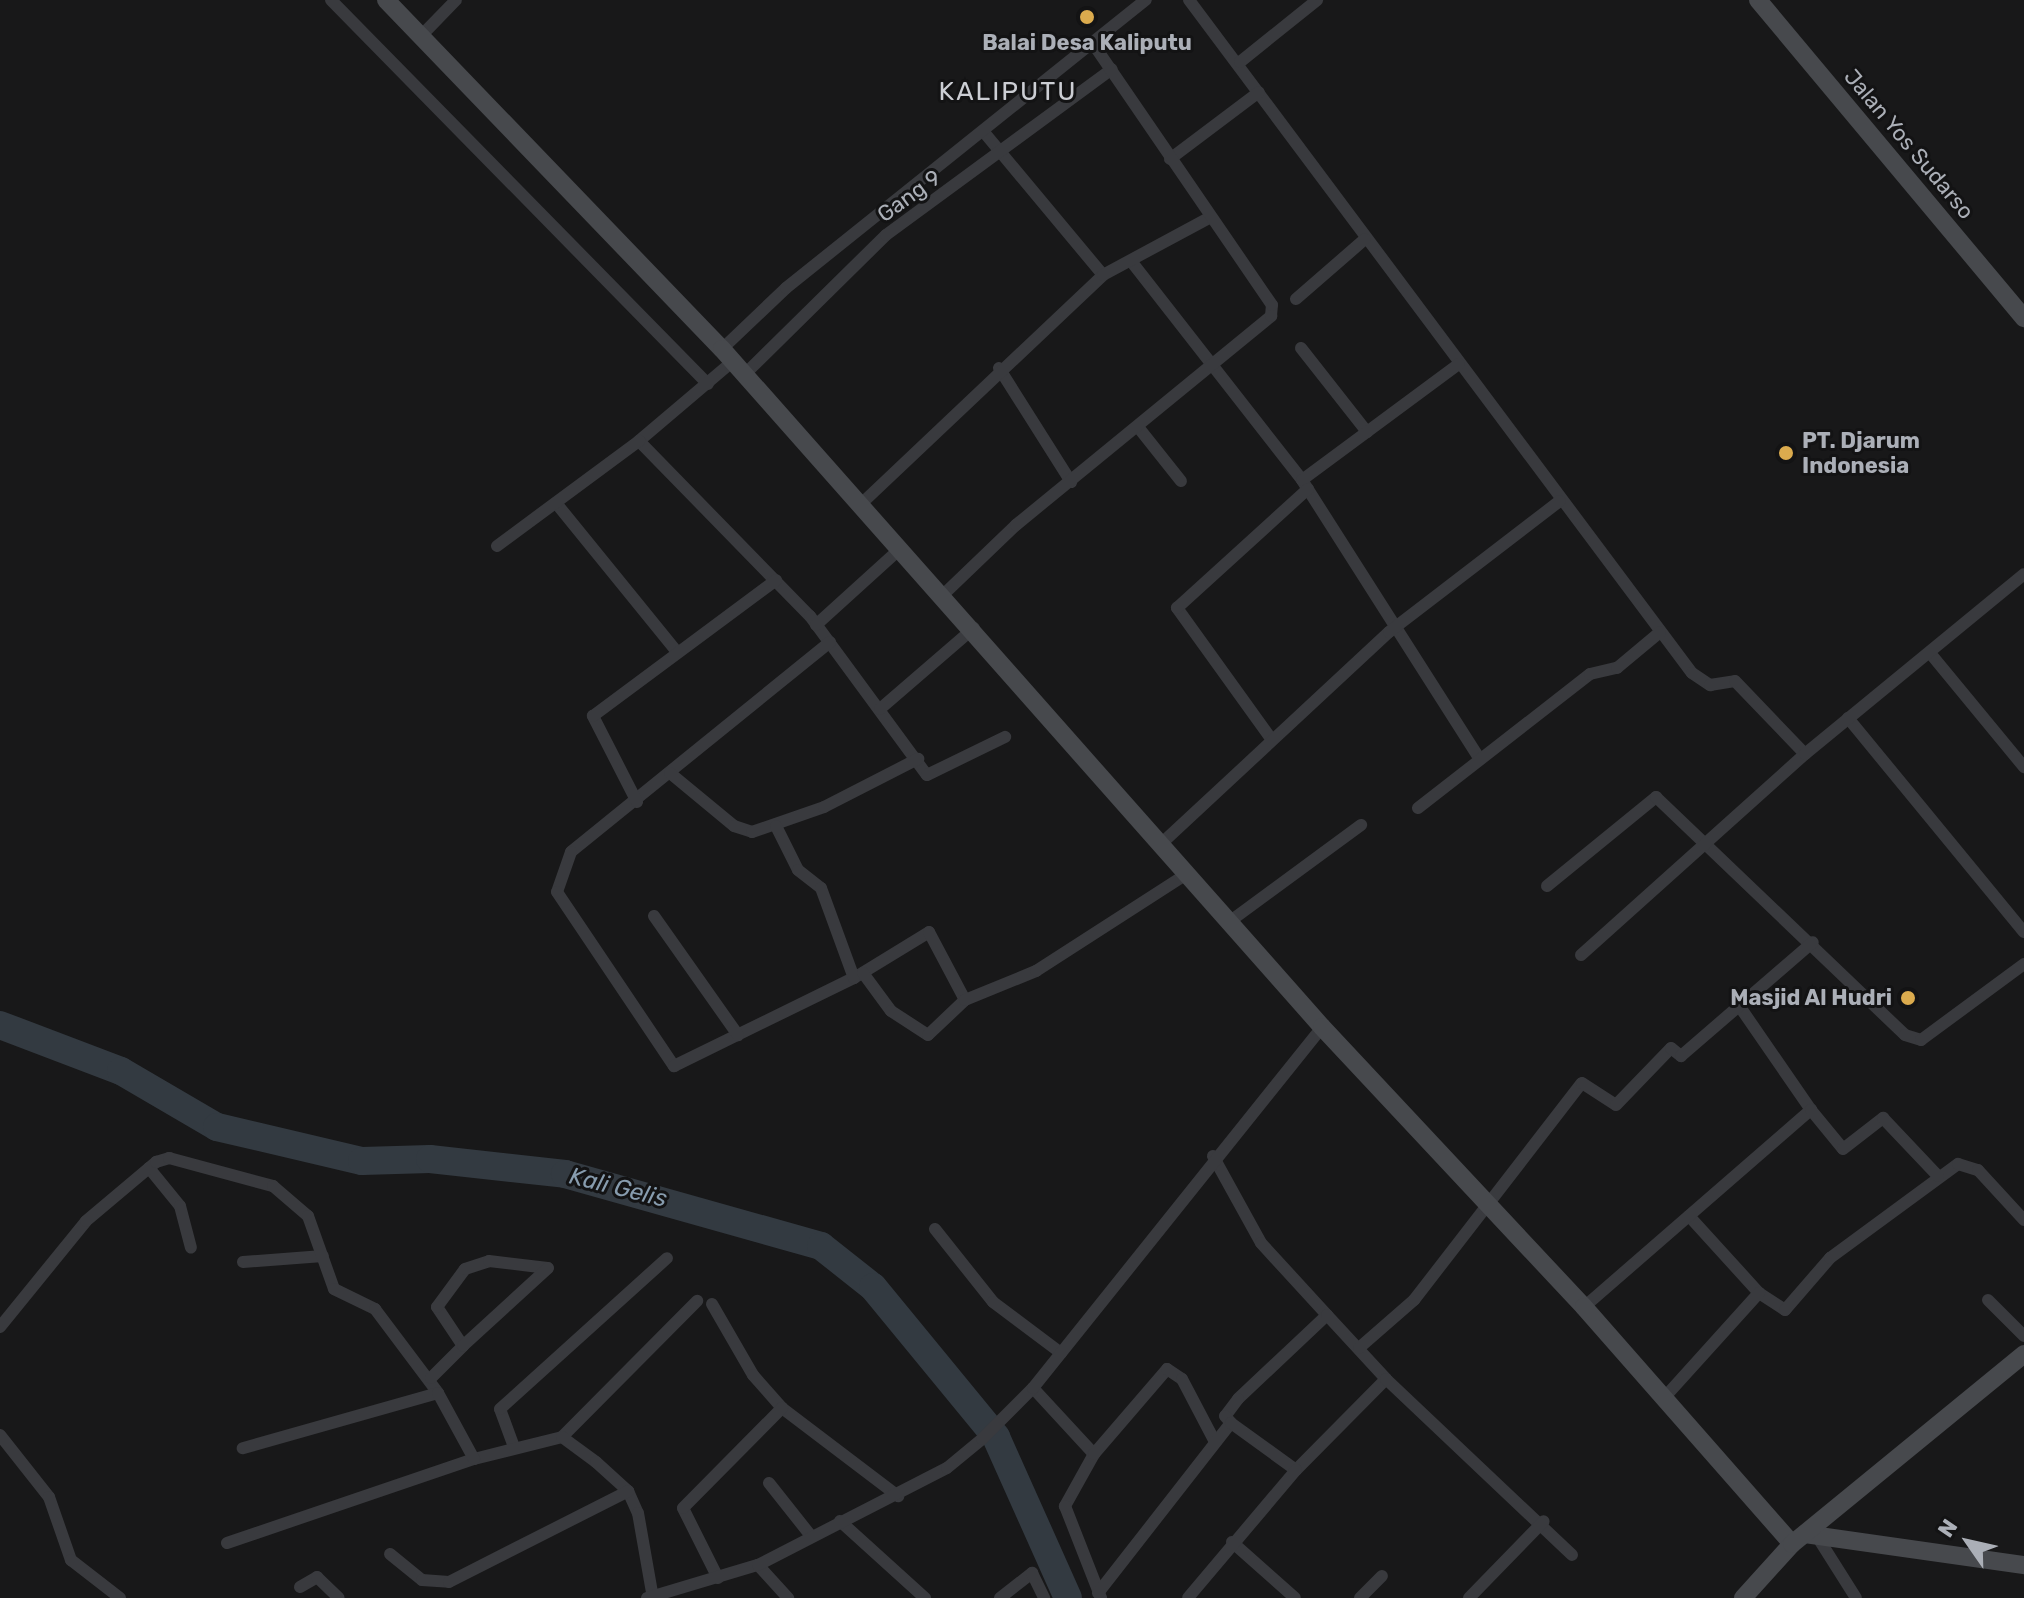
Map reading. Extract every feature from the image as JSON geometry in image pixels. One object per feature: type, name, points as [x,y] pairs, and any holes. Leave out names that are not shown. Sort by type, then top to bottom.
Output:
[{"type":"main road","points":[[386,0],[733,361],[860,505],[944,594],[1322,1027],[1584,1307],[1664,1398],[1806,1540],[2024,1565]]},
{"type":"main road","name":"Jalan Yos Sudarso","points":[[1758,0],[2024,318]]},
{"type":"main road","points":[[1743,1598],[1806,1540],[2024,1354]]},
{"type":"street","points":[[331,0],[708,384]]},
{"type":"street","points":[[421,36],[456,0]]},
{"type":"street","points":[[497,546],[639,441],[708,384],[733,361],[786,288],[1094,45],[1146,0]]},
{"type":"street","points":[[1189,0],[1240,62],[1365,239],[1660,632],[1702,682],[1735,681],[1805,754]]},
{"type":"street","points":[[1240,62],[1317,0]]},
{"type":"street","points":[[944,594],[1071,482],[1262,327],[1272,305],[1209,218],[1094,45]]},
{"type":"street","name":"Gang 9","points":[[733,361],[886,235],[1004,153],[1112,69]]},
{"type":"street","points":[[1170,159],[1259,92]]},
{"type":"street","points":[[983,131],[1103,275]]},
{"type":"street","points":[[860,505],[999,368],[1103,275],[1209,218]]},
{"type":"street","points":[[1296,299],[1365,239]]},
{"type":"street","points":[[1131,261],[1210,368],[1305,484],[1480,759]]},
{"type":"street","points":[[1301,348],[1367,432]]},
{"type":"street","points":[[1272,740],[1177,608],[1305,484],[1367,432],[1459,364]]},
{"type":"street","points":[[999,368],[1071,482]]},
{"type":"street","points":[[1138,427],[1181,481]]},
{"type":"street","points":[[639,441],[816,625],[927,775],[938,775],[1005,737]]},
{"type":"street","points":[[1162,843],[1395,627],[1560,501]]},
{"type":"street","points":[[556,503],[677,652]]},
{"type":"street","points":[[816,625],[901,548]]},
{"type":"street","points":[[1581,955],[1709,844],[1805,754],[2024,574]]},
{"type":"street","points":[[637,802],[592,719],[776,580]]},
{"type":"street","points":[[880,709],[974,628]]},
{"type":"street","points":[[1418,808],[1590,674],[1617,668],[1660,632]]},
{"type":"street","points":[[830,642],[637,802],[571,852],[557,892],[667,1062],[681,1065],[858,976],[934,932],[965,1000]]},
{"type":"street","points":[[1930,653],[2024,767]]},
{"type":"street","points":[[1848,718],[2024,932]]},
{"type":"street","points":[[670,773],[734,826],[776,826],[918,759]]},
{"type":"street","points":[[1547,886],[1651,798],[1663,800],[1813,942],[1905,1035],[1921,1040],[2024,964]]},
{"type":"street","points":[[1229,922],[1361,825]]},
{"type":"street","points":[[776,826],[797,868],[821,888],[858,976],[891,1011],[928,1035],[965,1000],[1036,971],[1188,873]]},
{"type":"street","points":[[654,916],[738,1035]]},
{"type":"street","points":[[1359,1348],[1414,1300],[1582,1083],[1616,1105],[1671,1048],[1681,1056],[1813,942]]},
{"type":"street","points":[[1740,1007],[1811,1110],[1843,1149],[1883,1118],[1938,1176]]},
{"type":"street","points":[[562,1437],[628,1491],[651,1597],[758,1565],[840,1521],[898,1496],[982,1439],[1016,1407],[1213,1156],[1322,1027]]},
{"type":"street","points":[[1584,1307],[1811,1110]]},
{"type":"street","points":[[1213,1156],[1261,1243],[1386,1379],[1544,1521],[1572,1555]]},
{"type":"street","points":[[0,1327],[86,1221],[149,1168],[169,1158],[273,1186],[308,1216],[344,1300],[375,1309],[431,1378],[474,1459]]},
{"type":"street","points":[[1689,1216],[1759,1293],[1791,1307],[1826,1262],[1938,1176],[1970,1164],[2024,1220]]},
{"type":"street","points":[[149,1168],[180,1206],[191,1248]]},
{"type":"street","points":[[935,1229],[995,1304],[1061,1353]]},
{"type":"street","points":[[243,1262],[323,1256]]},
{"type":"street","points":[[514,1447],[500,1409],[667,1258]]},
{"type":"street","points":[[431,1378],[548,1268],[489,1261],[465,1269],[437,1307],[463,1346]]},
{"type":"street","points":[[1664,1398],[1759,1293]]},
{"type":"street","points":[[1988,1300],[2024,1336]]},
{"type":"street","points":[[227,1543],[474,1459],[562,1437],[697,1301]]},
{"type":"street","points":[[712,1304],[782,1408],[898,1496]]},
{"type":"street","points":[[1296,1470],[1225,1416],[1238,1399],[1327,1315]]},
{"type":"street","points":[[1099,1596],[1065,1506],[1094,1454],[1167,1369],[1182,1379],[1214,1440]]},
{"type":"street","points":[[1188,1598],[1232,1542],[1296,1470],[1386,1379]]},
{"type":"street","points":[[1033,1388],[1094,1454]]},
{"type":"street","points":[[243,1448],[438,1393]]},
{"type":"street","points":[[718,1578],[683,1508],[782,1408]]},
{"type":"street","points":[[1099,1596],[1214,1440],[1231,1423]]},
{"type":"street","points":[[0,1435],[49,1497],[71,1560],[118,1598]]},
{"type":"street","points":[[769,1483],[811,1536]]},
{"type":"street","points":[[390,1554],[422,1580],[449,1582],[628,1491]]},
{"type":"street","points":[[840,1521],[925,1598]]},
{"type":"street","points":[[1469,1598],[1544,1521]]},
{"type":"street","points":[[1806,1540],[1856,1598]]},
{"type":"street","points":[[1232,1542],[1288,1595]]},
{"type":"street","points":[[758,1565],[788,1598]]},
{"type":"street","points":[[1000,1598],[1032,1573],[1044,1598]]},
{"type":"street","points":[[1360,1598],[1382,1576]]},
{"type":"street","points":[[300,1587],[317,1577],[339,1598]]},
{"type":"waterway","name":"Kali Gelis","points":[[0,1025],[121,1071],[217,1127],[362,1161],[430,1159],[565,1174],[821,1246],[873,1287],[996,1437],[1068,1598]]},
{"type":"place","name":"Balai Desa Kaliputu","points":[[1087,17]]},
{"type":"place","name":"PT. Djarum Indonesia","points":[[1786,453]]},
{"type":"place","name":"Masjid Al Hudri","points":[[1908,998]]},
{"type":"district","name":"KALIPUTU","points":[[1008,92]]}]
